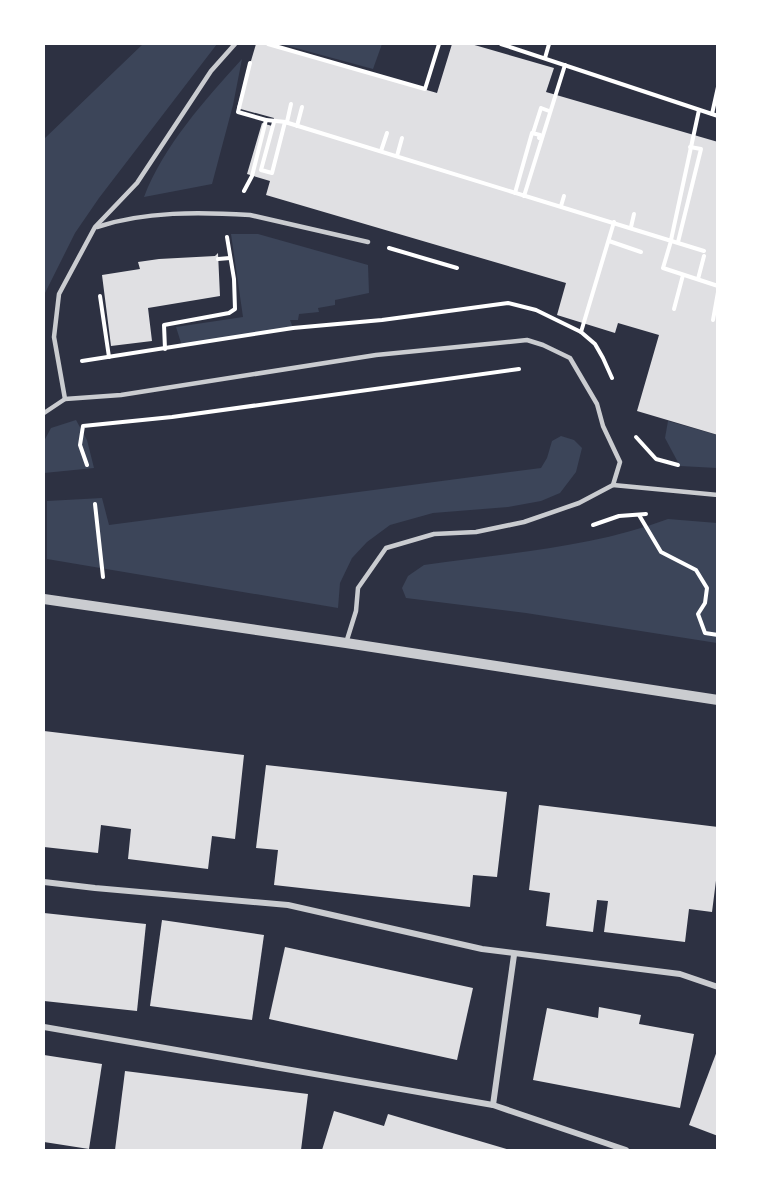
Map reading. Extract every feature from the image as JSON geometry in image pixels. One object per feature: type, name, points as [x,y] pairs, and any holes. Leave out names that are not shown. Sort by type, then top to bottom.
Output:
[{"type":"street","points":[[44,599],[717,700]]},
{"type":"street","points":[[44,882],[288,905],[482,949],[514,955],[680,974],[717,987]]},
{"type":"street","points":[[493,1105],[514,955]]},
{"type":"street","points":[[44,1027],[493,1105],[626,1150]]},
{"type":"lane","points":[[65,399],[54,337],[59,294],[95,227],[137,183],[211,71],[236,44]]},
{"type":"lane","points":[[95,227],[123,218],[233,214],[250,215],[368,242]]},
{"type":"lane","points":[[44,413],[65,399],[120,395],[376,355],[527,340],[570,358],[597,404],[603,426],[620,462],[612,484]]},
{"type":"lane","points":[[346,643],[356,611],[358,588],[386,548],[434,534],[476,532],[524,522],[579,503],[612,484],[717,495]]},
{"type":"path","points":[[268,44],[425,89],[439,44]]},
{"type":"path","points":[[501,44],[717,116]]},
{"type":"path","points":[[545,58],[549,44]]},
{"type":"path","points":[[253,54],[238,112],[297,126],[381,151],[671,241]]},
{"type":"path","points":[[524,196],[565,65]]},
{"type":"path","points":[[712,114],[717,87]]},
{"type":"path","points":[[274,122],[261,170],[272,173],[291,105]]},
{"type":"path","points":[[297,126],[302,107]]},
{"type":"path","points":[[515,193],[541,108],[549,111]]},
{"type":"path","points":[[699,110],[671,241],[663,268],[717,286]]},
{"type":"path","points":[[252,176],[266,120]]},
{"type":"path","points":[[285,123],[515,193]]},
{"type":"path","points":[[515,193],[532,132],[540,135],[524,196]]},
{"type":"path","points":[[381,151],[387,133]]},
{"type":"path","points":[[397,156],[402,138]]},
{"type":"path","points":[[678,242],[701,149],[690,147]]},
{"type":"path","points":[[524,196],[678,242],[704,254],[698,279]]},
{"type":"path","points":[[561,206],[564,196]]},
{"type":"path","points":[[631,227],[634,214]]},
{"type":"path","points":[[581,332],[614,222]]},
{"type":"path","points":[[165,349],[164,324],[229,313],[235,309],[234,279],[227,238]]},
{"type":"path","points":[[609,241],[641,252]]},
{"type":"path","points":[[368,242],[456,268]]},
{"type":"path","points":[[218,259],[230,258]]},
{"type":"path","points":[[674,309],[683,275]]},
{"type":"path","points":[[713,320],[717,292]]},
{"type":"path","points":[[100,296],[109,357]]},
{"type":"path","points":[[87,465],[80,445],[83,426],[172,417],[519,369]]},
{"type":"path","points":[[95,504],[103,577]]},
{"type":"path","points":[[639,515],[661,552],[696,570],[707,588],[705,603],[698,614],[705,633],[717,635]]},
{"type":"shaded area","points":[[143,44],[217,44],[99,198],[75,233],[44,295],[44,139]]},
{"type":"shaded area","points":[[281,44],[382,44],[373,69]]},
{"type":"shaded area","points":[[242,59],[233,105],[212,184],[144,197],[152,178],[174,141]]},
{"type":"shaded area","points":[[231,234],[258,234],[368,265],[369,293],[335,300],[335,305],[318,308],[319,312],[299,314],[298,320],[290,320],[293,328],[182,346],[176,327],[243,317]]},
{"type":"shaded area","points":[[76,420],[87,440],[94,468],[44,473],[44,441],[51,428]]},
{"type":"shaded area","points":[[668,421],[717,435],[717,468],[680,466],[665,438]]},
{"type":"shaded area","points":[[561,436],[574,440],[582,448],[576,472],[560,493],[541,501],[508,507],[433,513],[390,525],[367,542],[352,558],[340,583],[338,608],[47,559],[47,501],[102,498],[109,525],[541,468],[552,441]]},
{"type":"shaded area","points":[[668,519],[717,523],[717,643],[526,613],[406,598],[402,588],[408,576],[424,565],[578,543],[639,529]]},
{"type":"building","points":[[256,44],[268,44],[437,93],[452,44],[471,44],[554,68],[546,92],[718,142],[718,435],[637,411],[659,335],[618,323],[615,333],[557,315],[566,283],[266,195],[270,181],[247,174],[262,123],[272,126],[274,118],[237,108]]},
{"type":"building","points":[[218,253],[220,296],[148,308],[152,341],[111,346],[102,275],[140,269],[138,262],[215,256]]},
{"type":"building","points":[[44,731],[244,755],[235,839],[212,836],[208,869],[128,859],[131,829],[101,825],[98,853],[44,847]]},
{"type":"building","points":[[266,765],[507,792],[497,877],[473,875],[470,907],[274,885],[278,850],[256,848]]},
{"type":"building","points":[[539,805],[718,827],[718,865],[712,912],[689,909],[685,942],[604,932],[608,901],[597,900],[593,932],[546,926],[550,893],[529,890]]},
{"type":"building","points":[[44,913],[146,924],[137,1011],[44,1001]]},
{"type":"building","points":[[162,920],[264,935],[252,1020],[150,1006]]},
{"type":"building","points":[[285,947],[473,988],[457,1060],[269,1019]]},
{"type":"building","points":[[599,1007],[641,1015],[639,1024],[694,1034],[680,1108],[533,1080],[547,1008],[598,1018]]},
{"type":"building","points":[[718,1051],[718,1136],[689,1125]]},
{"type":"building","points":[[44,1055],[102,1064],[89,1149],[44,1142]]},
{"type":"building","points":[[125,1071],[308,1094],[301,1150],[115,1150]]},
{"type":"building","points":[[334,1111],[384,1126],[388,1114],[510,1150],[322,1150]]}]
